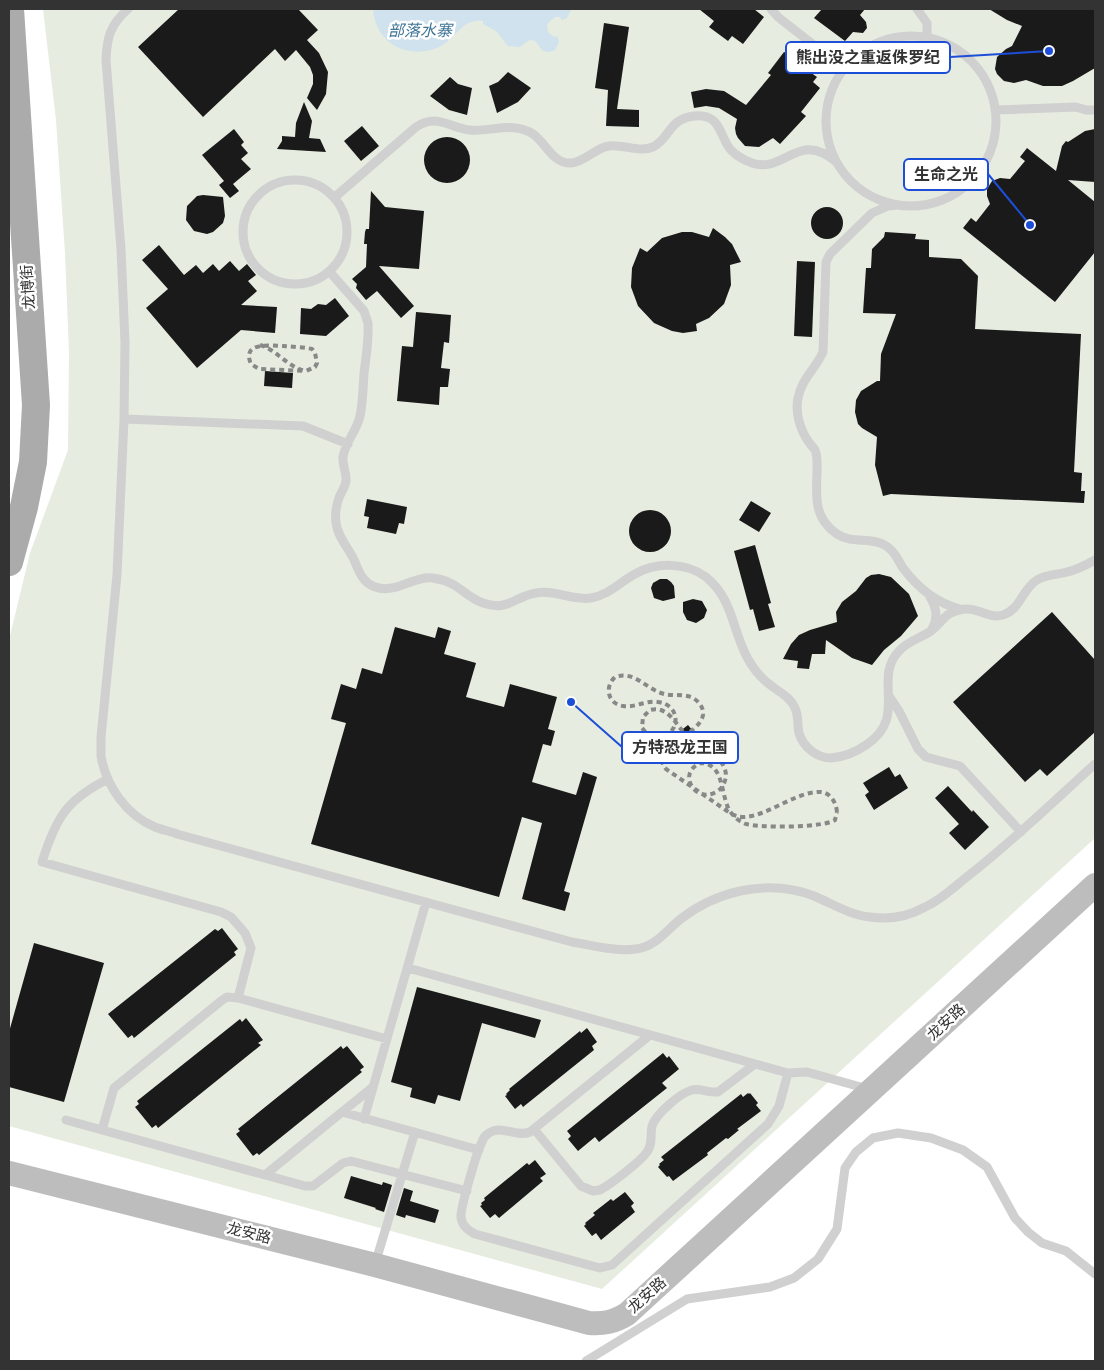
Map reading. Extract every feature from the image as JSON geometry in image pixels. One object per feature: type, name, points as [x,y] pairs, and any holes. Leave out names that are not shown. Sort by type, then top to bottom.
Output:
[{"type":"main road","name":"龙博街","points":[[9,562],[34,462],[36,405],[10,9]]},
{"type":"main road","name":"龙安路","points":[[9,1173],[374,1265],[589,1323],[602,1324],[616,1321],[627,1314],[1095,885]]},
{"type":"lane","points":[[128,9],[114,24],[109,34],[106,60],[121,249],[125,342],[124,419],[116,575],[101,755],[108,778],[118,796],[138,818],[154,827],[572,942],[637,949],[659,939],[680,919],[702,905],[725,895],[757,888],[787,889],[800,892],[845,911],[871,918],[898,917],[912,913],[926,907],[939,898],[998,853],[1095,764]]},
{"type":"lane","points":[[771,9],[778,17],[843,68]]},
{"type":"lane","points":[[916,9],[927,23],[927,37]]},
{"type":"lane","points":[[897,205],[870,196],[848,180],[836,162],[828,143],[825,115],[832,88],[843,68],[857,54],[882,40],[910,35],[927,37],[950,45],[973,62],[988,85],[995,110],[996,126],[990,154],[983,166],[969,182],[952,195],[926,205],[888,206],[872,213],[830,254],[826,262],[823,352],[819,361],[805,378],[800,389],[797,411],[802,431],[815,451],[817,462],[816,500],[818,510],[824,521],[838,535],[850,539],[882,543],[895,554],[910,577],[935,600],[960,610]]},
{"type":"lane","points":[[995,110],[1076,107],[1095,110]]},
{"type":"lane","points":[[335,197],[416,127],[423,122],[432,121],[454,128],[473,131],[505,128],[524,130],[539,139],[557,159],[570,163],[584,159],[606,146],[636,149],[654,146],[660,142],[676,123],[684,118],[701,115],[714,121],[720,127],[728,147],[753,164],[770,163],[799,151],[807,150],[822,152],[836,162]]},
{"type":"lane","points":[[296,179],[317,184],[335,197],[345,216],[347,238],[340,258],[329,271],[316,280],[305,283],[284,283],[273,280],[264,274],[249,258],[245,248],[243,226],[250,205],[257,196],[270,186],[285,180],[296,179]]},
{"type":"lane","points":[[329,271],[364,311],[368,323],[360,414],[343,456],[346,484],[336,508],[337,527],[340,536],[361,575],[371,585],[378,588],[395,587],[424,578],[433,578],[451,582],[474,600],[492,606],[503,606],[539,592],[547,592],[567,598],[591,598],[610,591],[631,576],[648,568],[669,565],[680,566],[706,578],[718,590],[730,609],[747,657],[762,678],[790,701],[796,710],[800,737],[809,750],[816,754],[833,758],[843,756],[855,752],[874,740],[886,721],[890,709],[888,676],[889,667],[894,657],[901,648],[929,633],[952,612],[976,610],[991,616],[1007,613],[1014,609],[1029,586],[1041,578],[1076,570],[1095,560]]},
{"type":"lane","points":[[124,419],[303,426],[348,444]]},
{"type":"lane","points":[[929,594],[936,612],[934,626],[929,633]]},
{"type":"lane","points":[[889,696],[899,711],[918,749],[926,757],[960,766],[1021,832]]},
{"type":"lane","points":[[108,778],[81,794],[64,812],[52,832],[42,862],[221,912],[231,917],[245,933],[251,948],[238,998]]},
{"type":"lane","points":[[364,1118],[426,902]]},
{"type":"lane","points":[[408,968],[788,1073],[807,1072],[872,1090]]},
{"type":"lane","points":[[102,1130],[114,1088],[227,998],[238,998],[387,1039]]},
{"type":"lane","points":[[650,1035],[526,1134],[517,1134],[503,1130],[492,1131],[483,1139],[478,1150],[461,1210],[464,1226],[476,1234],[600,1268],[612,1266],[768,1124],[779,1106],[788,1073]]},
{"type":"lane","points":[[534,1129],[581,1186],[587,1190],[600,1190],[645,1155],[651,1145],[651,1132],[656,1118],[684,1094],[698,1090],[712,1093],[718,1092],[755,1064]]},
{"type":"lane","points":[[264,1175],[373,1087]]},
{"type":"lane","points":[[342,1112],[478,1150]]},
{"type":"lane","points":[[66,1120],[305,1186],[313,1186],[343,1163],[351,1161],[467,1191]]},
{"type":"lane","points":[[374,1265],[415,1132]]},
{"type":"lane","points":[[586,1361],[688,1299],[770,1287],[794,1278],[818,1259],[837,1229],[845,1168],[856,1152],[873,1138],[898,1133],[931,1138],[963,1150],[987,1167],[1015,1218],[1028,1232],[1042,1243],[1066,1252],[1095,1274]]},
{"type":"shaded area","points":[[43,9],[1095,9],[1095,838],[602,1289],[9,1126],[9,640],[30,553],[68,450],[69,352],[65,253],[56,120]]},
{"type":"water","name":"部落水寨","points":[[376,9],[571,10],[567,18],[562,20],[560,17],[555,17],[547,24],[548,32],[554,37],[557,36],[559,42],[555,50],[549,52],[545,52],[534,40],[530,40],[520,47],[508,46],[496,31],[483,24],[483,21],[477,21],[467,24],[447,42],[435,49],[415,52],[401,49],[386,40],[375,21],[373,11]]},
{"type":"building","points":[[179,9],[298,9],[318,30],[307,40],[319,53],[328,72],[326,94],[317,110],[307,98],[313,84],[313,75],[310,67],[296,50],[285,61],[275,49],[203,117],[138,47]]},
{"type":"building","points":[[699,9],[754,9],[764,17],[743,44],[732,36],[728,41],[709,27],[714,21]]},
{"type":"building","points":[[822,9],[865,9],[860,15],[866,22],[867,28],[863,33],[853,32],[845,41],[814,18]]},
{"type":"building","points":[[989,9],[1095,9],[1095,68],[1062,86],[1043,86],[1026,80],[1014,83],[1004,81],[995,69],[997,57],[1012,46],[1022,26],[1007,20]]},
{"type":"building","points":[[604,23],[629,27],[617,109],[639,110],[639,127],[606,126],[608,90],[595,88]]},
{"type":"building","points":[[784,52],[794,56],[809,68],[807,70],[817,77],[813,82],[820,88],[801,112],[806,116],[780,144],[773,138],[759,147],[745,146],[736,134],[737,119],[719,108],[706,106],[694,108],[691,92],[706,89],[724,91],[746,105],[771,75],[768,73]]},
{"type":"building","points":[[508,72],[531,88],[518,102],[497,113],[489,86],[498,82]]},
{"type":"building","points":[[450,77],[458,84],[472,88],[467,115],[449,110],[430,96]]},
{"type":"building","points":[[304,102],[312,121],[309,138],[320,139],[326,152],[277,149],[282,141],[282,136],[295,137],[296,123]]},
{"type":"building","points":[[362,126],[379,146],[361,161],[344,141]]},
{"type":"building","points":[[234,129],[244,142],[241,145],[248,153],[241,159],[251,169],[233,184],[239,191],[230,198],[219,185],[224,181],[202,155]]},
{"type":"building","points":[[1095,129],[1095,182],[1068,180],[1095,202],[1095,252],[1055,302],[963,228],[971,218],[976,222],[990,204],[987,189],[992,181],[1000,178],[1010,179],[1025,161],[1020,157],[1027,148],[1056,171],[1062,146],[1066,141],[1068,142],[1085,131]]},
{"type":"building","points":[[447,137],[460,141],[466,147],[470,160],[466,173],[460,179],[447,183],[434,179],[428,173],[424,160],[428,147],[434,141]]},
{"type":"building","points":[[371,191],[385,207],[424,211],[419,269],[379,266],[414,306],[401,318],[377,291],[366,300],[356,288],[357,284],[352,279],[366,267],[367,244],[364,244],[366,229],[369,229]]},
{"type":"building","points":[[197,196],[223,197],[225,216],[223,223],[213,232],[207,234],[194,231],[186,220],[187,206]]},
{"type":"building","points":[[827,207],[833,208],[838,212],[842,217],[842,229],[838,234],[833,238],[827,239],[821,238],[816,234],[812,229],[811,223],[812,217],[816,212],[821,208]]},
{"type":"building","points":[[713,228],[732,244],[741,262],[730,265],[731,285],[724,304],[709,318],[696,324],[697,331],[683,333],[672,331],[654,323],[638,306],[631,287],[632,268],[640,248],[647,252],[662,238],[682,232],[692,232],[709,237]]},
{"type":"building","points":[[885,232],[916,234],[915,239],[929,240],[929,257],[961,259],[978,276],[975,329],[1081,334],[1074,472],[1082,473],[1081,491],[1085,491],[1084,503],[891,494],[883,496],[875,465],[877,437],[858,424],[855,412],[856,400],[861,391],[880,381],[881,354],[896,314],[863,313],[866,268],[871,268],[872,249],[884,237]]},
{"type":"building","points":[[159,245],[184,275],[196,265],[203,273],[213,264],[219,271],[230,261],[239,271],[247,264],[256,275],[248,281],[257,291],[241,305],[277,307],[275,333],[241,330],[197,368],[146,308],[168,289],[142,260]]},
{"type":"building","points":[[797,261],[815,262],[812,337],[794,336]]},
{"type":"building","points":[[335,298],[349,316],[326,336],[300,334],[301,308],[311,309],[318,304],[326,305]]},
{"type":"building","points":[[416,312],[451,315],[449,343],[444,342],[441,368],[450,369],[448,387],[440,387],[439,405],[397,401],[402,346],[413,347]]},
{"type":"building","points":[[265,371],[293,373],[292,388],[264,386]]},
{"type":"building","points":[[367,499],[407,507],[404,524],[399,523],[396,534],[367,528],[369,517],[364,516]]},
{"type":"building","points":[[751,501],[771,513],[759,532],[739,520]]},
{"type":"building","points":[[654,510],[662,513],[668,519],[671,531],[668,543],[662,549],[646,552],[638,549],[632,543],[629,527],[632,519],[638,513]]},
{"type":"building","points":[[755,545],[771,603],[768,604],[775,627],[759,631],[753,609],[750,610],[734,551]]},
{"type":"building","points":[[879,574],[891,577],[909,594],[918,616],[901,636],[884,650],[872,665],[852,658],[826,640],[825,654],[812,654],[809,669],[797,668],[798,661],[783,659],[791,644],[799,635],[837,622],[836,612],[842,602],[856,591],[866,578]]},
{"type":"building","points":[[660,579],[667,579],[671,582],[674,586],[675,598],[663,601],[654,598],[651,588],[653,583]]},
{"type":"building","points":[[693,599],[702,601],[707,610],[704,618],[696,623],[687,620],[683,612],[683,602]]},
{"type":"building","points":[[1052,612],[1095,660],[1095,732],[1047,776],[1040,769],[1025,782],[953,702]]},
{"type":"building","points":[[395,627],[435,638],[438,627],[451,631],[444,654],[476,663],[466,697],[504,707],[510,684],[557,697],[548,729],[555,731],[551,746],[543,744],[532,782],[576,795],[583,772],[597,777],[564,891],[570,893],[565,911],[522,899],[542,823],[522,817],[499,897],[311,844],[346,723],[331,719],[341,684],[356,689],[362,668],[382,674]]},
{"type":"building","points":[[688,725],[699,738],[668,762],[653,743],[666,742]]},
{"type":"building","points":[[889,767],[895,777],[900,774],[908,788],[874,810],[865,795],[869,792],[863,783]]},
{"type":"building","points":[[948,786],[989,827],[965,850],[949,833],[959,824],[935,798]]},
{"type":"building","points":[[222,928],[238,949],[234,952],[236,955],[134,1038],[132,1035],[128,1038],[108,1014],[215,929],[218,931]]},
{"type":"building","points":[[34,943],[104,963],[64,1102],[9,1087],[9,1032]]},
{"type":"building","points":[[417,987],[541,1020],[535,1038],[482,1023],[460,1101],[438,1095],[435,1104],[410,1097],[412,1088],[391,1082]]},
{"type":"building","points":[[246,1018],[263,1040],[258,1043],[261,1045],[158,1128],[156,1125],[152,1128],[135,1107],[139,1104],[137,1101],[240,1019],[242,1022]]},
{"type":"building","points":[[587,1028],[597,1042],[592,1046],[594,1050],[523,1107],[521,1104],[515,1109],[505,1096],[509,1089],[580,1031],[581,1033]]},
{"type":"building","points":[[341,1046],[343,1049],[347,1046],[364,1067],[360,1070],[362,1072],[259,1155],[257,1153],[253,1156],[236,1134],[240,1131],[238,1129]]},
{"type":"building","points":[[663,1053],[667,1058],[669,1056],[679,1069],[662,1083],[667,1088],[599,1142],[595,1137],[578,1151],[568,1139],[571,1136],[567,1131]]},
{"type":"building","points":[[748,1093],[758,1103],[756,1105],[761,1111],[673,1181],[669,1176],[667,1177],[658,1167],[664,1160],[661,1157],[741,1094],[743,1097]]},
{"type":"building","points":[[535,1160],[546,1174],[540,1178],[543,1181],[499,1218],[495,1214],[490,1218],[480,1206],[485,1200],[484,1198],[527,1163],[529,1165]]},
{"type":"building","points":[[351,1176],[382,1185],[383,1182],[392,1185],[384,1212],[344,1198]]},
{"type":"building","points":[[404,1188],[413,1191],[410,1201],[439,1210],[435,1223],[406,1215],[405,1218],[396,1215]]},
{"type":"building","points":[[625,1192],[634,1203],[631,1206],[635,1212],[601,1240],[596,1233],[592,1236],[584,1226],[585,1223],[595,1215],[593,1213],[611,1199],[613,1201]]},
{"type":"railway","points":[[260,345],[266,347],[293,366],[306,371],[315,367],[317,363],[312,349],[302,347],[284,346],[265,346],[259,346],[250,351],[251,364],[259,369],[306,371]]},
{"type":"railway","points":[[837,812],[835,804],[829,795],[818,792],[800,796],[754,815],[745,817],[735,816],[734,815],[732,814],[730,813],[666,769],[662,762],[669,748],[685,736],[693,729],[700,722],[703,712],[698,702],[688,696],[658,692],[628,676],[615,677],[612,681],[609,694],[611,699],[618,705],[632,706],[658,702],[666,704],[671,708],[676,719],[675,725],[672,731],[660,739],[649,736],[642,728],[643,717],[650,710],[657,709],[667,713],[672,718],[676,722],[684,732],[688,737],[718,758],[724,766],[726,773],[723,786],[722,787],[720,789],[716,792],[708,795],[701,794],[695,790],[691,785],[689,779],[694,767],[701,763],[709,765],[719,776],[722,784],[724,793],[726,801],[729,809],[733,815],[740,821],[746,824],[764,826],[818,825],[835,820],[837,812]]},
{"type":"place","name":"熊出没之重返侏罗纪","points":[[1049,51]]},
{"type":"place","name":"生命之光","points":[[1030,225]]},
{"type":"place","name":"方特恐龙王国","points":[[571,702]]}]
